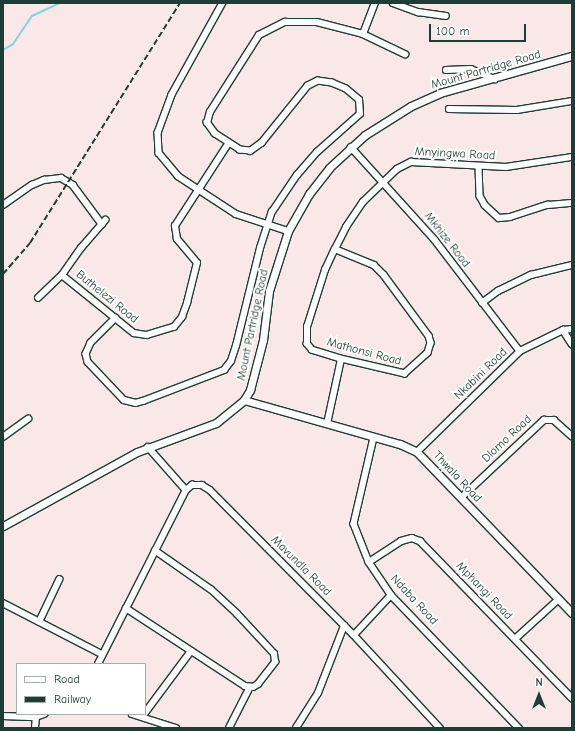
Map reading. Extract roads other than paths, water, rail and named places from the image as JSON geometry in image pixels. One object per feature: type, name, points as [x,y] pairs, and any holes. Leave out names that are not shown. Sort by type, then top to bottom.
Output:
[{"type":"street","points":[[222,3],[182,74],[157,140],[160,154],[171,170],[198,191],[236,214],[267,226],[288,230]]},
{"type":"street","points":[[364,34],[375,3]]},
{"type":"street","points":[[393,3],[418,12],[446,16]]},
{"type":"street","points":[[116,318],[91,343],[86,354],[88,362],[124,400],[136,402],[143,401],[224,370],[231,361],[236,346],[272,212],[297,175],[317,152],[358,117],[360,109],[359,100],[340,86],[325,81],[312,83],[255,149],[247,151],[228,144],[210,131],[207,118],[259,34],[273,26],[296,21],[317,22],[364,34],[405,54]]},
{"type":"street","name":"Mount Partridge Road","points":[[3,526],[87,478],[148,447],[216,423],[244,400],[250,390],[263,340],[269,291],[288,230],[309,194],[329,168],[352,147],[411,106],[440,93],[495,79],[572,56]]},
{"type":"street","points":[[446,70],[471,69],[495,79]]},
{"type":"street","points":[[449,109],[517,110],[572,101]]},
{"type":"street","points":[[198,191],[228,144]]},
{"type":"street","name":"Mkhize Road","points":[[352,147],[435,240],[520,351]]},
{"type":"street","name":"Mnyingwa Road","points":[[307,344],[307,327],[317,292],[335,249],[354,214],[396,169],[411,162],[479,167],[515,166],[572,157]]},
{"type":"street","points":[[479,167],[480,196],[485,205],[499,218],[510,217],[548,205],[572,203]]},
{"type":"street","points":[[3,204],[32,185],[44,180],[61,178],[73,185],[104,222],[62,275],[38,298]]},
{"type":"street","name":"Buthelezi Road","points":[[62,275],[134,333],[147,335],[174,327],[182,317],[194,280],[197,263],[177,239],[174,230],[198,191]]},
{"type":"street","name":"Mathonsi Road","points":[[307,344],[312,350],[341,359],[405,374],[428,353],[431,343],[424,329],[384,275],[374,265],[335,249]]},
{"type":"street","points":[[482,303],[498,291],[531,275],[572,265]]},
{"type":"street","name":"Nkabini Road","points":[[417,452],[520,351],[563,330],[572,329]]},
{"type":"street","points":[[563,330],[572,344]]},
{"type":"street","points":[[327,424],[341,359]]},
{"type":"street","name":"Thwala Road","points":[[244,400],[417,452],[572,613]]},
{"type":"street","points":[[3,437],[28,419]]},
{"type":"street","name":"Dlomo Road","points":[[460,498],[544,420],[554,420],[572,436]]},
{"type":"street","name":"Ndaba Road","points":[[374,438],[354,524],[369,562],[391,595],[519,728]]},
{"type":"street","points":[[98,663],[186,490],[148,447]]},
{"type":"street","name":"Mavundla Road","points":[[186,490],[197,484],[210,490],[344,626],[354,634],[440,728]]},
{"type":"street","name":"Mphangi Road","points":[[369,562],[400,541],[412,538],[420,541],[572,698]]},
{"type":"street","points":[[155,551],[211,590],[274,654],[274,662],[271,668],[258,684],[250,687],[229,728]]},
{"type":"street","points":[[39,622],[60,580]]},
{"type":"street","points":[[354,634],[391,595]]},
{"type":"street","points":[[515,639],[558,599]]},
{"type":"street","points":[[3,603],[102,654]]},
{"type":"street","points":[[126,608],[191,651],[250,687]]},
{"type":"street","points":[[296,728],[318,693],[344,626]]},
{"type":"street","points":[[146,711],[191,651]]},
{"type":"street","points":[[3,716],[36,717],[41,715]]},
{"type":"street","points":[[143,715],[176,728]]},
{"type":"street","points":[[35,728],[36,717]]},
{"type":"waterway","points":[[3,50],[13,44],[32,16],[60,3]]},
{"type":"railway","points":[[3,274],[30,243],[180,3]]}]
